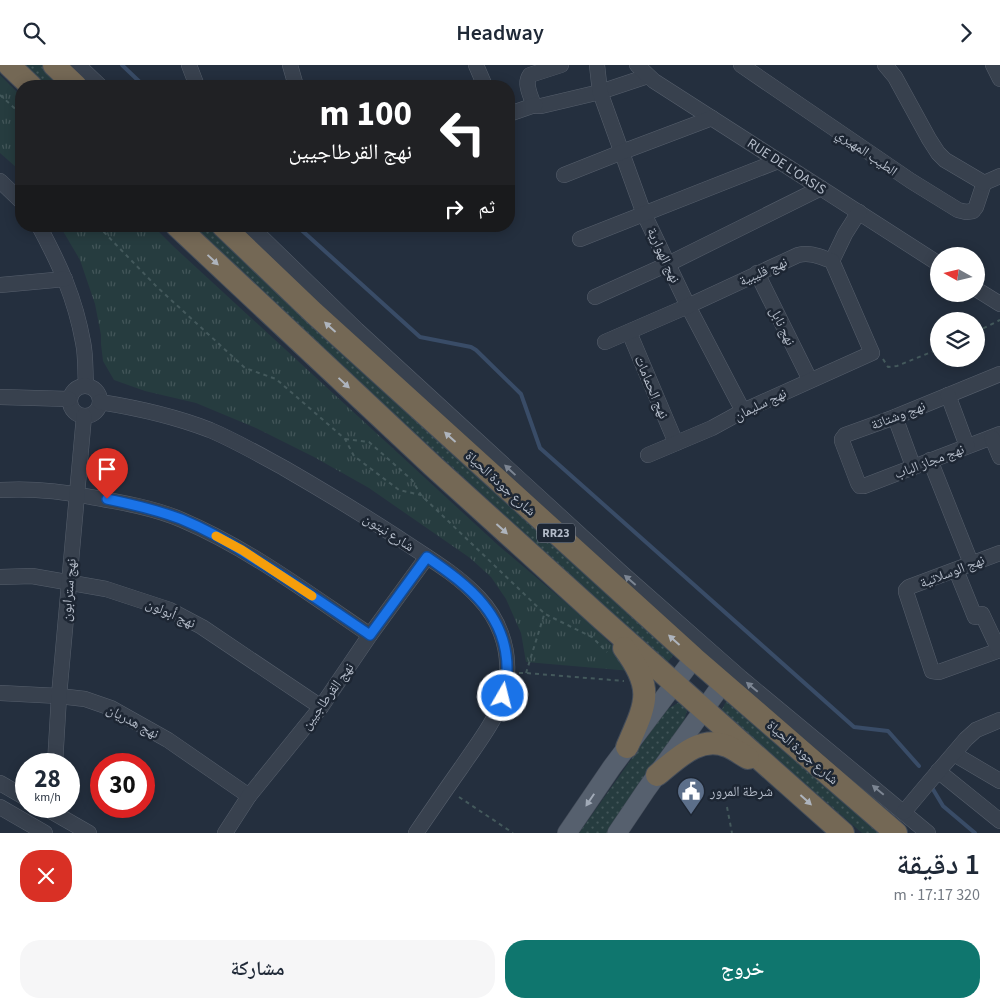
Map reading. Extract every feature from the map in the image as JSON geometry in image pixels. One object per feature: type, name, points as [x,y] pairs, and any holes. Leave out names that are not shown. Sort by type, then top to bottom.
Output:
[{"type":"highway","points":[[9,65],[25,80]]},
{"type":"highway","points":[[54,65],[70,80]]},
{"type":"highway","name":"RR23","points":[[183,232],[390,426],[602,619],[842,833]]},
{"type":"highway","name":"شارع جودة الحياة","points":[[229,232],[314,313],[694,658],[896,833]]},
{"type":"highway","points":[[602,619],[631,658],[639,671],[645,687],[645,701],[641,715],[627,747]]},
{"type":"highway","points":[[657,775],[698,745],[718,743],[726,745],[781,777]]},
{"type":"main road","points":[[567,833],[627,747],[694,658]]},
{"type":"main road","points":[[618,833],[723,683]]},
{"type":"street","points":[[78,65],[94,80]]},
{"type":"street","points":[[189,65],[195,80]]},
{"type":"street","points":[[290,65],[294,80]]},
{"type":"street","points":[[476,65],[482,80]]},
{"type":"street","points":[[535,105],[527,82],[528,77],[561,65]]},
{"type":"street","name":"نهج الهوارية","points":[[597,65],[600,92],[644,214],[688,306],[743,411]]},
{"type":"street","name":"الطيب المهيري","points":[[740,65],[911,181],[958,210],[973,211],[984,183]]},
{"type":"street","points":[[885,65],[895,77],[929,139],[945,161],[984,183],[1000,176]]},
{"type":"street","points":[[993,65],[1000,79]]},
{"type":"street","points":[[515,112],[535,105],[541,106],[600,92],[642,70]]},
{"type":"street","name":"RUE DE L'OASIS","points":[[642,70],[654,81],[930,258]]},
{"type":"street","points":[[564,175],[712,118]]},
{"type":"street","points":[[580,239],[778,161]]},
{"type":"street","points":[[0,181],[15,195]]},
{"type":"street","points":[[595,297],[668,264],[821,188]]},
{"type":"street","points":[[859,212],[845,234],[832,261],[872,353]]},
{"type":"street","points":[[42,232],[57,259],[75,304],[84,344],[86,385]]},
{"type":"street","points":[[257,232],[357,330],[623,574],[741,678],[928,833]]},
{"type":"street","name":"نهج قليبية","points":[[605,342],[798,255],[804,253],[816,255],[832,261]]},
{"type":"street","name":"نهج نابل","points":[[757,273],[810,380]]},
{"type":"street","points":[[0,285],[65,279]]},
{"type":"street","points":[[985,295],[1000,304]]},
{"type":"street","name":"نهج الحمامات","points":[[629,331],[676,443]]},
{"type":"street","name":"نهج سليمان","points":[[648,455],[712,428],[743,411],[872,353]]},
{"type":"street","name":"نهج وشتاتة","points":[[858,483],[842,439],[845,435],[895,417],[1000,373]]},
{"type":"street","points":[[86,385],[97,390],[100,402],[99,408],[95,412],[84,417],[73,411],[69,399],[75,389],[86,385]]},
{"type":"street","points":[[948,395],[967,446]]},
{"type":"street","points":[[0,397],[69,399]]},
{"type":"street","name":"شارع نبتون","points":[[100,402],[142,409],[181,419],[243,445],[355,510],[427,557],[464,584],[480,599],[500,631],[506,654],[507,674],[503,696],[494,721],[416,833]]},
{"type":"street","name":"نهج سترابون","points":[[56,753],[68,582],[84,417]]},
{"type":"street","points":[[895,417],[913,467]]},
{"type":"street","points":[[996,436],[1000,457]]},
{"type":"street","name":"نهج مجاز الباب","points":[[858,483],[860,486],[864,486],[996,436]]},
{"type":"street","points":[[930,460],[971,563]]},
{"type":"street","points":[[0,490],[11,489],[77,494],[122,502],[181,519],[242,550],[370,635]]},
{"type":"street","name":"نهج الوسلاتية","points":[[1000,553],[909,587],[906,590],[932,671],[939,672],[1000,650]]},
{"type":"street","name":"نهج القرطاجيين","points":[[224,833],[249,796],[321,707],[370,635],[427,557]]},
{"type":"street","points":[[956,570],[975,617],[982,614],[1000,650]]},
{"type":"street","name":"نهج أبولون","points":[[0,577],[32,576],[106,589],[170,610],[202,627],[321,707]]},
{"type":"street","name":"نهج هدريان","points":[[0,693],[85,699],[111,708],[168,740],[249,796]]},
{"type":"street","points":[[904,812],[966,739],[976,730],[1000,720]]},
{"type":"street","points":[[954,753],[1000,781]]},
{"type":"street","points":[[938,771],[1000,821]]},
{"type":"street","points":[[0,783],[15,792]]},
{"type":"street","points":[[0,807],[45,833]]},
{"type":"street","points":[[65,818],[89,833]]},
{"type":"street","points":[[15,833],[28,823]]},
{"type":"path","points":[[0,95],[15,109]]},
{"type":"path","points":[[104,232],[157,287],[245,369],[276,379],[345,439],[354,456],[399,490],[421,495]]},
{"type":"path","points":[[985,328],[1000,320]]},
{"type":"path","points":[[872,353],[879,350],[888,367],[897,367],[930,353]]},
{"type":"path","points":[[345,439],[369,442],[412,480],[421,495],[545,614],[592,637],[611,657]]},
{"type":"path","points":[[526,673],[545,614]]},
{"type":"path","points":[[507,674],[526,673],[637,683],[645,687]]},
{"type":"path","points":[[447,789],[513,833]]},
{"type":"path","points":[[727,807],[732,833]]},
{"type":"green space","points":[[21,65],[48,65],[64,80],[37,80]]},
{"type":"green space","points":[[0,75],[15,90],[15,166],[0,153]]},
{"type":"green space","points":[[64,232],[159,232],[499,546],[590,623],[624,657],[631,671],[526,662],[521,633],[506,599],[491,577],[470,558],[369,488],[314,457],[256,428],[196,403],[145,391],[114,380],[103,361],[101,335],[95,304],[80,260]]},
{"type":"green space","points":[[195,232],[222,232],[679,648],[667,663]]},
{"type":"green space","points":[[728,698],[883,833],[862,833],[721,711]]},
{"type":"green space","points":[[683,700],[688,707],[684,721],[607,833],[579,833],[666,710]]},
{"type":"waterway","points":[[122,65],[138,80]]},
{"type":"waterway","points":[[304,232],[420,337],[471,347],[476,350],[521,394],[540,448],[854,727],[888,731],[919,766]]},
{"type":"waterway","points":[[931,786],[943,806],[975,833]]},
{"type":"slow traffic","points":[[216,536],[242,550],[312,596]]},
{"type":"place","name":"شرطة المرور","points":[[691,815]]},
{"type":"route","points":[[107,499],[181,519],[242,550],[370,635],[427,557],[464,584],[480,599],[500,631],[506,654],[507,674],[503,696]]}]
